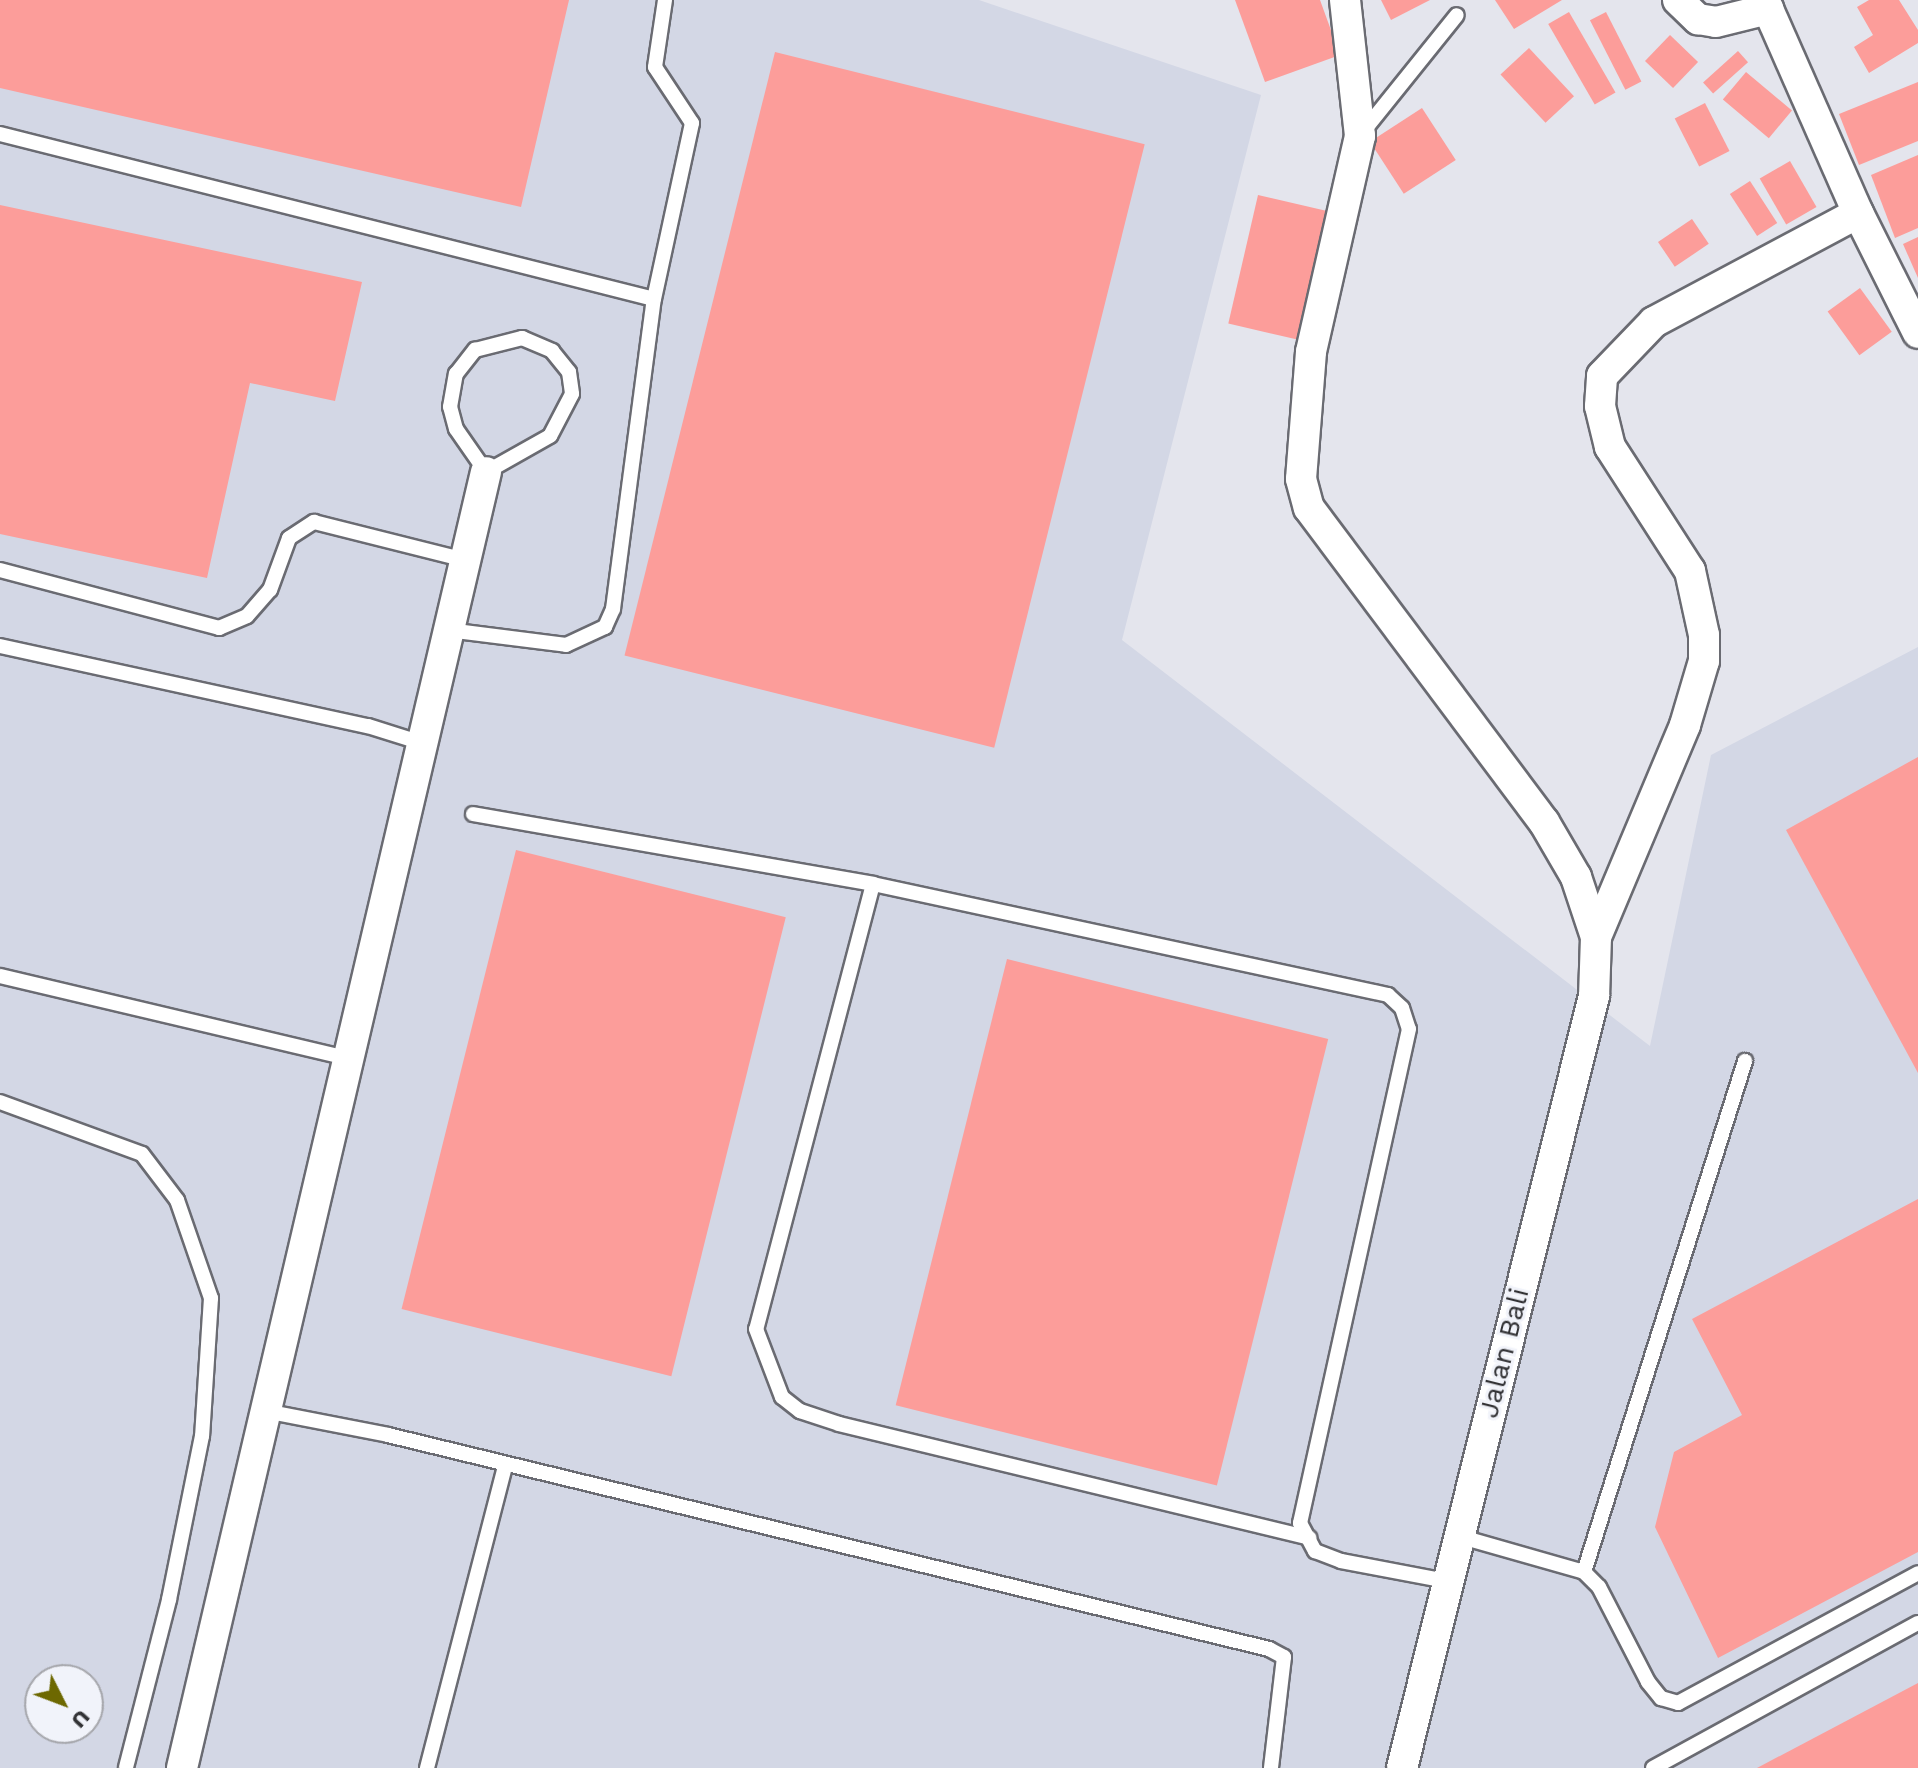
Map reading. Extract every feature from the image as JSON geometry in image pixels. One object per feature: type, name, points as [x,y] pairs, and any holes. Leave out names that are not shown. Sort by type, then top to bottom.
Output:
[{"type":"street","points":[[1345,0],[1360,136],[1311,352],[1301,479],[1309,508],[1544,822],[1576,877],[1596,937]]},
{"type":"street","points":[[1678,0],[1698,19],[1716,22],[1777,4],[1858,213],[1918,333]]},
{"type":"street","points":[[1596,937],[1685,725],[1704,661],[1704,635],[1690,571],[1610,447],[1600,406],[1602,376],[1654,322],[1858,213]]},
{"type":"street","points":[[182,1768],[486,472]]},
{"type":"street","name":"Jalan Bali","points":[[1402,1768],[1594,996],[1596,937]]},
{"type":"lane","points":[[448,630],[566,645],[605,627],[616,589],[654,299],[692,123],[655,67],[665,0]]},
{"type":"lane","points":[[1360,136],[1457,15]]},
{"type":"lane","points":[[0,134],[654,299]]},
{"type":"lane","points":[[539,341],[569,372],[572,394],[564,415],[550,436],[486,472],[456,429],[450,407],[456,374],[475,350],[496,342],[539,341]]},
{"type":"lane","points":[[0,570],[219,628],[247,616],[270,590],[289,538],[314,522],[465,560]]},
{"type":"lane","points":[[0,646],[368,726],[422,743]]},
{"type":"lane","points":[[473,814],[873,884],[1388,995],[1402,1008],[1409,1029],[1300,1523],[1315,1551],[1341,1561],[1447,1581]]},
{"type":"lane","points":[[873,884],[756,1329],[782,1397],[800,1411],[839,1424],[1309,1538]]},
{"type":"lane","points":[[0,976],[348,1058]]},
{"type":"lane","points":[[1584,1572],[1745,1061]]},
{"type":"lane","points":[[0,1102],[142,1154],[177,1200],[211,1298],[202,1436],[169,1600],[126,1768]]},
{"type":"lane","points":[[265,1411],[1279,1653],[1284,1657],[1271,1768]]},
{"type":"lane","points":[[427,1768],[505,1466]]},
{"type":"lane","points":[[1458,1536],[1584,1572],[1599,1587],[1648,1682],[1661,1698],[1678,1703],[1918,1573]]},
{"type":"lane","points":[[1653,1768],[1918,1623]]},
{"type":"shaded area","points":[[0,0],[979,0],[1261,95],[1122,640],[1650,1046],[1711,755],[1918,647],[1918,1768],[0,1768]]},
{"type":"building","points":[[0,0],[569,0],[521,207],[0,88]]},
{"type":"building","points":[[1235,0],[1320,0],[1340,55],[1265,82]]},
{"type":"building","points":[[1381,0],[1430,0],[1391,20]]},
{"type":"building","points":[[1495,0],[1562,0],[1514,29]]},
{"type":"building","points":[[1869,0],[1899,0],[1918,30],[1918,43],[1869,73],[1854,47],[1873,35],[1857,7]]},
{"type":"building","points":[[1569,12],[1616,93],[1595,105],[1548,24]]},
{"type":"building","points":[[1606,12],[1641,81],[1625,90],[1590,20]]},
{"type":"building","points":[[1670,35],[1698,62],[1673,88],[1645,61]]},
{"type":"building","points":[[1529,48],[1574,96],[1545,123],[1500,75]]},
{"type":"building","points":[[1738,51],[1748,62],[1713,94],[1703,82]]},
{"type":"building","points":[[775,52],[1145,144],[994,748],[625,656]]},
{"type":"building","points":[[1746,72],[1792,111],[1769,138],[1723,100]]},
{"type":"building","points":[[1918,82],[1918,141],[1859,165],[1839,114]]},
{"type":"building","points":[[1705,103],[1730,151],[1699,167],[1675,118]]},
{"type":"building","points":[[1422,108],[1456,160],[1404,194],[1370,142]]},
{"type":"building","points":[[1918,155],[1918,228],[1895,238],[1871,175]]},
{"type":"building","points":[[1790,161],[1816,207],[1786,224],[1760,178]]},
{"type":"building","points":[[1750,181],[1777,223],[1757,236],[1730,194]]},
{"type":"building","points":[[1258,195],[1329,211],[1299,340],[1228,324]]},
{"type":"building","points":[[0,205],[362,282],[335,401],[250,383],[207,578],[0,534]]},
{"type":"building","points":[[1692,219],[1709,244],[1675,267],[1658,242]]},
{"type":"building","points":[[1918,237],[1918,278],[1903,244]]},
{"type":"building","points":[[1860,288],[1892,332],[1859,355],[1828,312]]},
{"type":"building","points":[[1918,757],[1918,1073],[1786,830]]},
{"type":"building","points":[[516,850],[786,917],[671,1376],[402,1309]]},
{"type":"building","points":[[1007,959],[1328,1039],[1217,1485],[896,1405]]},
{"type":"building","points":[[1918,1199],[1918,1552],[1718,1658],[1655,1527],[1674,1452],[1742,1415],[1692,1319]]},
{"type":"building","points":[[1918,1683],[1918,1768],[1757,1768]]}]
